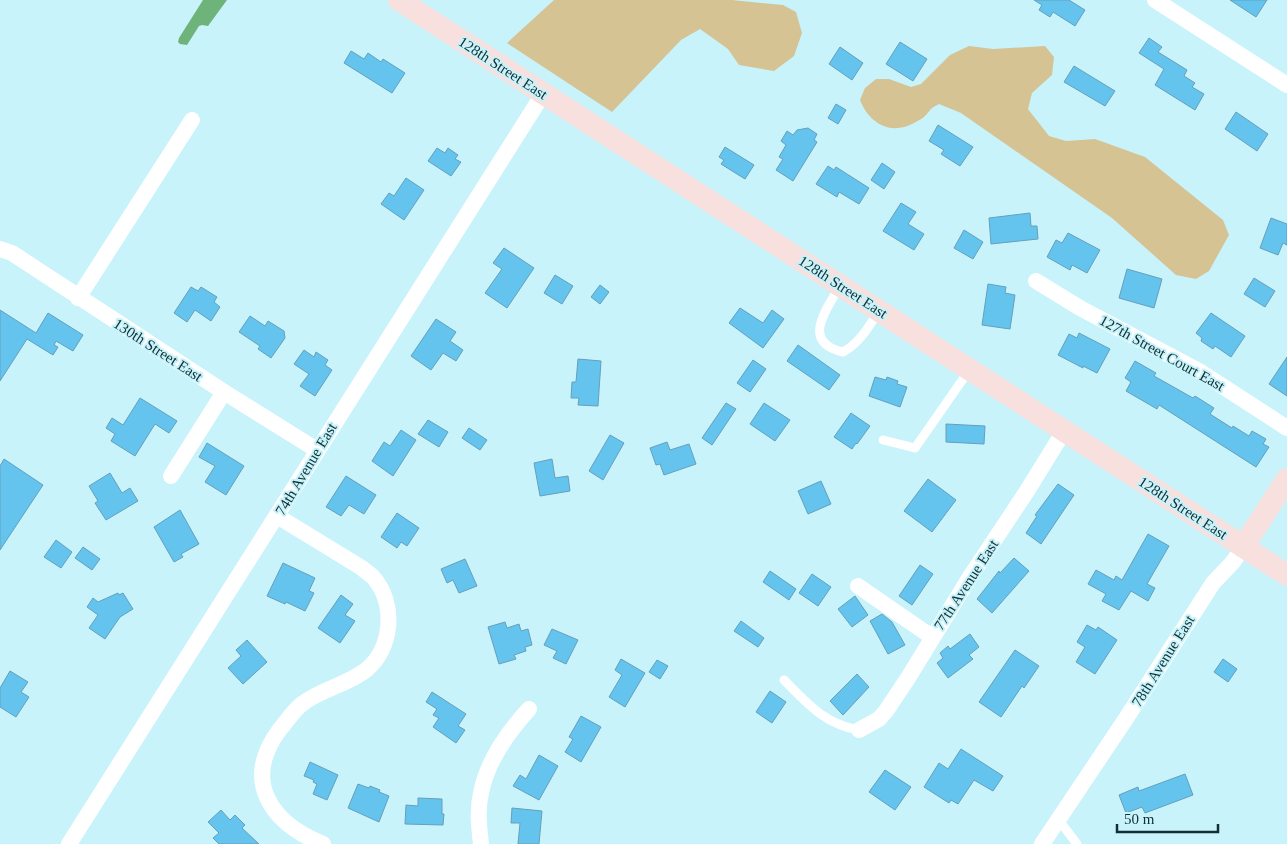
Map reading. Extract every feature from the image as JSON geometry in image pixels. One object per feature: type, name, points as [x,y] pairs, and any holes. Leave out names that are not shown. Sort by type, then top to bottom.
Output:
[{"type":"street","name":"128th Street East","points":[[399,0],[1287,575]]},
{"type":"street","points":[[1155,0],[1287,85]]},
{"type":"street","name":"74th Avenue East","points":[[69,844],[277,516],[316,450],[543,94]]},
{"type":"street","points":[[78,298],[192,120]]},
{"type":"street","name":"130th Street East","points":[[0,249],[12,253],[78,298],[316,450]]},
{"type":"street","name":"127th Street Court East","points":[[1036,281],[1080,308],[1199,371],[1287,428]]},
{"type":"street","points":[[171,476],[224,392]]},
{"type":"street","name":"77th Avenue East","points":[[859,730],[879,719],[886,711],[1064,431]]},
{"type":"street","name":"78th Avenue East","points":[[1042,844],[1213,583],[1233,562],[1287,480]]},
{"type":"street","points":[[277,516],[362,568],[373,577],[386,602],[388,622],[385,642],[381,652],[367,668],[301,704],[275,736],[266,755],[263,767],[264,791],[268,802],[282,820],[305,836],[323,844]]},
{"type":"street","points":[[858,586],[932,637]]},
{"type":"street","points":[[481,844],[479,824],[481,792],[491,763],[513,727],[529,709]]},
{"type":"lane","points":[[841,286],[825,312],[818,330],[821,338],[835,350],[843,352],[851,348],[860,339],[879,311]]},
{"type":"lane","points":[[882,440],[915,448],[970,369]]},
{"type":"lane","points":[[784,680],[809,705],[827,719],[844,727],[859,730]]},
{"type":"lane","points":[[1058,819],[1077,844]]},
{"type":"shaded area","points":[[203,0],[227,0],[208,26],[199,26],[187,45],[180,44],[178,42],[179,38]]},
{"type":"shaded area","points":[[554,0],[732,0],[783,5],[796,12],[802,33],[794,56],[774,71],[739,65],[728,49],[700,29],[681,40],[612,112],[507,43]]},
{"type":"shaded area","points":[[969,46],[993,49],[1045,46],[1054,57],[1052,75],[1032,93],[1028,109],[1049,136],[1066,141],[1095,139],[1145,157],[1223,220],[1229,235],[1209,271],[1196,279],[1176,275],[1112,218],[961,113],[939,104],[914,123],[905,127],[889,128],[875,121],[864,108],[860,100],[865,88],[876,79],[889,79],[911,87],[921,84],[950,55]]},
{"type":"building","points":[[1034,0],[1069,0],[1085,10],[1075,26],[1053,12],[1050,17],[1039,10],[1042,5]]},
{"type":"building","points":[[1230,0],[1267,0],[1256,17]]},
{"type":"building","points":[[1149,38],[1162,47],[1158,52],[1187,70],[1184,76],[1195,83],[1192,87],[1204,94],[1195,110],[1155,85],[1164,69],[1139,53]]},
{"type":"building","points":[[900,42],[927,59],[913,81],[886,64]]},
{"type":"building","points":[[840,47],[863,63],[852,80],[829,64]]},
{"type":"building","points":[[351,51],[364,59],[368,53],[381,62],[383,59],[405,73],[392,93],[344,63]]},
{"type":"building","points":[[1074,66],[1115,91],[1105,106],[1064,82]]},
{"type":"building","points":[[836,104],[846,110],[838,124],[828,118]]},
{"type":"building","points":[[1236,112],[1268,134],[1257,151],[1225,129]]},
{"type":"building","points":[[938,125],[973,147],[960,166],[941,154],[944,150],[929,141]]},
{"type":"building","points":[[808,128],[817,134],[814,140],[817,142],[793,181],[776,170],[783,159],[779,157],[786,145],[781,141],[787,131],[793,135],[797,130]]},
{"type":"building","points":[[725,147],[754,165],[745,179],[721,164],[724,160],[719,157]]},
{"type":"building","points":[[437,148],[445,153],[448,148],[458,155],[455,159],[461,162],[451,176],[428,161]]},
{"type":"building","points":[[882,163],[895,172],[884,189],[871,180]]},
{"type":"building","points":[[828,166],[834,170],[836,167],[869,188],[859,204],[839,192],[837,197],[816,184]]},
{"type":"building","points":[[406,178],[424,190],[404,220],[381,204],[389,193],[394,196]]},
{"type":"building","points":[[901,203],[916,212],[908,224],[924,234],[914,250],[883,231]]},
{"type":"building","points":[[1030,213],[1031,226],[1037,226],[1038,239],[991,244],[989,218]]},
{"type":"building","points":[[1271,218],[1287,224],[1287,245],[1283,243],[1278,255],[1260,248]]},
{"type":"building","points":[[964,230],[983,242],[973,259],[954,248]]},
{"type":"building","points":[[1068,233],[1100,250],[1087,273],[1072,265],[1070,270],[1047,257],[1056,240],[1062,243]]},
{"type":"building","points":[[504,248],[534,268],[507,308],[485,293],[502,269],[493,263]]},
{"type":"building","points":[[1127,269],[1162,279],[1154,308],[1119,298]]},
{"type":"building","points":[[555,275],[573,286],[562,304],[544,293]]},
{"type":"building","points":[[1254,278],[1275,291],[1265,307],[1244,294]]},
{"type":"building","points":[[988,284],[1006,287],[1005,293],[1015,295],[1010,329],[982,325]]},
{"type":"building","points":[[600,285],[609,292],[600,304],[591,297]]},
{"type":"building","points":[[191,287],[198,291],[201,287],[217,297],[214,302],[220,307],[211,321],[195,310],[187,322],[174,313]]},
{"type":"building","points":[[740,308],[763,323],[772,310],[784,319],[763,348],[729,323]]},
{"type":"building","points":[[0,310],[36,333],[48,313],[83,335],[73,351],[56,341],[54,345],[58,347],[53,355],[27,339],[0,381]]},
{"type":"building","points":[[1211,313],[1245,336],[1231,357],[1215,346],[1213,349],[1201,341],[1202,338],[1196,333]]},
{"type":"building","points":[[250,316],[265,326],[268,321],[284,331],[285,338],[271,358],[258,349],[260,346],[239,332]]},
{"type":"building","points":[[436,319],[456,332],[450,341],[463,350],[456,361],[443,353],[431,370],[411,356]]},
{"type":"building","points":[[1079,333],[1110,349],[1097,373],[1058,355],[1069,334],[1077,338]]},
{"type":"building","points":[[798,345],[840,375],[829,390],[787,361]]},
{"type":"building","points":[[304,350],[314,357],[316,352],[328,360],[325,365],[332,370],[315,396],[300,386],[309,374],[294,364]]},
{"type":"building","points":[[1287,357],[1287,396],[1269,384]]},
{"type":"building","points":[[578,359],[601,361],[598,406],[578,405],[579,398],[571,398],[572,382],[576,382]]},
{"type":"building","points":[[753,360],[766,369],[750,392],[737,383]]},
{"type":"building","points":[[1135,361],[1156,373],[1154,376],[1193,398],[1195,396],[1214,408],[1210,414],[1232,428],[1233,426],[1249,436],[1252,431],[1266,439],[1263,444],[1269,447],[1256,467],[1159,405],[1157,409],[1126,391],[1131,382],[1125,378]]},
{"type":"building","points":[[875,377],[886,380],[887,377],[898,381],[897,384],[907,387],[900,407],[869,396]]},
{"type":"building","points":[[140,398],[177,421],[169,433],[155,424],[135,456],[111,441],[115,434],[106,428],[112,418],[123,425]]},
{"type":"building","points":[[726,403],[736,409],[712,445],[702,438]]},
{"type":"building","points":[[764,403],[790,420],[775,441],[750,424]]},
{"type":"building","points":[[851,413],[870,426],[852,449],[834,437]]},
{"type":"building","points":[[428,420],[448,432],[439,447],[418,434]]},
{"type":"building","points":[[946,424],[985,426],[984,444],[946,442]]},
{"type":"building","points":[[469,428],[487,440],[480,450],[462,438]]},
{"type":"building","points":[[401,430],[416,440],[393,476],[372,461],[384,442],[390,446]]},
{"type":"building","points":[[610,435],[624,443],[603,480],[589,471]]},
{"type":"building","points":[[667,442],[670,450],[689,444],[696,464],[664,475],[660,464],[656,465],[650,448]]},
{"type":"building","points":[[207,443],[244,466],[226,495],[205,482],[215,466],[199,457]]},
{"type":"building","points":[[4,459],[43,485],[0,550],[0,466]]},
{"type":"building","points":[[552,459],[555,478],[568,476],[570,491],[540,496],[534,463]]},
{"type":"building","points":[[110,473],[122,493],[130,488],[138,501],[106,520],[95,503],[98,501],[89,486]]},
{"type":"building","points":[[346,476],[376,495],[364,514],[349,505],[341,516],[326,507]]},
{"type":"building","points":[[928,479],[956,500],[932,532],[904,511]]},
{"type":"building","points":[[821,481],[831,504],[808,514],[798,491]]},
{"type":"building","points":[[1058,484],[1074,495],[1041,544],[1026,533],[1037,516],[1035,515]]},
{"type":"building","points":[[180,510],[199,544],[181,554],[183,557],[174,562],[154,527]]},
{"type":"building","points":[[397,513],[419,528],[407,546],[401,542],[397,548],[381,537]]},
{"type":"building","points":[[1148,534],[1169,546],[1147,584],[1155,588],[1148,601],[1131,591],[1119,610],[1102,601],[1106,594],[1088,584],[1096,570],[1114,580],[1116,576],[1122,580]]},
{"type":"building","points":[[56,540],[72,552],[61,568],[44,557]]},
{"type":"building","points":[[83,547],[100,559],[92,570],[75,558]]},
{"type":"building","points":[[1014,558],[1029,571],[992,613],[977,599],[999,571],[1000,573]]},
{"type":"building","points":[[465,559],[477,586],[459,593],[453,580],[447,583],[441,569]]},
{"type":"building","points":[[283,563],[315,578],[309,591],[314,593],[305,611],[267,596]]},
{"type":"building","points":[[920,565],[933,574],[912,605],[899,596]]},
{"type":"building","points":[[770,571],[796,589],[789,600],[763,582]]},
{"type":"building","points":[[812,574],[831,587],[818,606],[799,593]]},
{"type":"building","points":[[118,593],[119,595],[123,593],[133,609],[120,617],[105,639],[89,628],[98,615],[87,607],[93,598],[98,602]]},
{"type":"building","points":[[341,595],[353,604],[345,615],[355,621],[340,643],[318,628]]},
{"type":"building","points":[[855,596],[868,615],[852,627],[838,609]]},
{"type":"building","points":[[882,614],[892,622],[905,645],[888,654],[870,621]]},
{"type":"building","points":[[741,621],[764,638],[758,647],[734,631]]},
{"type":"building","points":[[505,622],[507,628],[519,624],[521,631],[528,629],[532,645],[525,647],[526,651],[514,655],[516,659],[499,664],[488,627]]},
{"type":"building","points":[[1087,625],[1096,630],[1098,627],[1117,640],[1095,674],[1076,662],[1085,647],[1077,642]]},
{"type":"building","points":[[552,629],[578,640],[566,664],[553,658],[557,651],[544,645]]},
{"type":"building","points":[[970,634],[979,647],[969,655],[973,659],[948,678],[937,663],[943,658],[940,653],[948,646],[950,649]]},
{"type":"building","points":[[247,640],[267,662],[243,684],[228,668],[241,656],[236,650]]},
{"type":"building","points":[[1015,650],[1039,666],[1024,688],[1022,686],[1001,717],[979,702]]},
{"type":"building","points":[[621,659],[645,673],[625,707],[609,697],[622,675],[615,670]]},
{"type":"building","points":[[1223,659],[1237,669],[1228,682],[1214,672]]},
{"type":"building","points":[[657,660],[668,666],[660,679],[649,672]]},
{"type":"building","points":[[10,671],[28,682],[21,692],[29,697],[16,717],[0,707],[0,688]]},
{"type":"building","points":[[857,674],[869,687],[843,715],[830,701]]},
{"type":"building","points":[[770,691],[786,702],[772,723],[756,712]]},
{"type":"building","points":[[432,692],[466,714],[458,726],[465,730],[456,743],[433,727],[439,718],[433,715],[437,709],[426,702]]},
{"type":"building","points":[[581,716],[601,727],[581,762],[565,752],[573,739],[569,737]]},
{"type":"building","points":[[961,749],[1003,776],[993,791],[974,780],[958,804],[951,800],[949,803],[924,787],[939,763],[948,769]]},
{"type":"building","points":[[539,755],[558,766],[539,800],[513,786],[520,775],[526,779]]},
{"type":"building","points":[[310,762],[338,775],[327,800],[313,794],[317,784],[313,782],[314,780],[304,776]]},
{"type":"building","points":[[885,770],[911,787],[895,810],[869,792]]},
{"type":"building","points":[[1185,774],[1193,795],[1145,813],[1142,807],[1126,813],[1119,795],[1138,787],[1139,791]]},
{"type":"building","points":[[358,784],[369,788],[370,786],[389,796],[379,822],[348,808]]},
{"type":"building","points":[[418,798],[442,799],[443,825],[405,824],[406,805],[418,806]]},
{"type":"building","points":[[512,808],[542,811],[539,844],[518,844],[520,823],[511,823]]},
{"type":"building","points":[[221,810],[230,820],[235,815],[245,825],[242,828],[259,844],[219,844],[213,838],[219,833],[208,822]]}]
